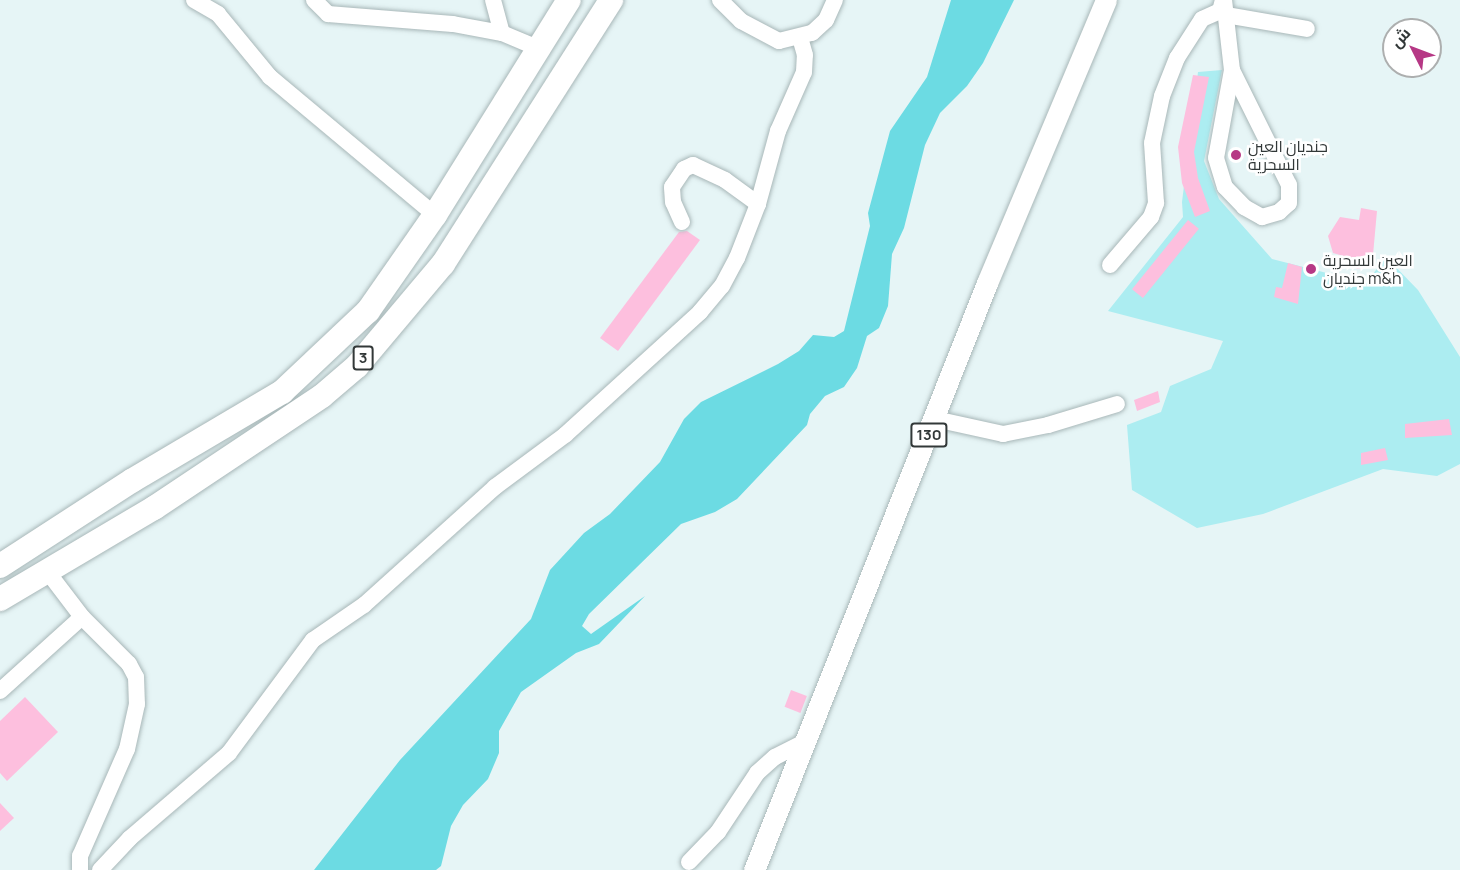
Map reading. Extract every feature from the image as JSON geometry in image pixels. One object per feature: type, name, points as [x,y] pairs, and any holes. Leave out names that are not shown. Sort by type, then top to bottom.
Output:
[{"type":"highway","name":"3","points":[[0,566],[133,480],[282,392],[368,311],[435,215],[569,0]]},
{"type":"highway","name":"3","points":[[0,599],[154,508],[322,396],[357,366],[443,264],[611,0]]},
{"type":"main road","name":"130","points":[[754,870],[935,419],[987,283],[1106,0]]},
{"type":"street","points":[[194,0],[218,14],[270,78],[435,215]]},
{"type":"street","points":[[314,0],[328,14],[453,24],[502,33],[538,48]]},
{"type":"street","points":[[493,0],[502,33]]},
{"type":"street","points":[[720,0],[765,37],[779,41],[800,37],[826,20],[835,0]]},
{"type":"street","points":[[1224,5],[1307,29]]},
{"type":"street","points":[[1224,5],[1232,70],[1216,158],[1225,187],[1244,207],[1262,217],[1279,212],[1289,203],[1289,184],[1232,70]]},
{"type":"street","points":[[1110,265],[1151,217],[1156,203],[1152,143],[1162,96],[1177,58],[1202,19],[1220,11],[1224,5]]},
{"type":"street","points":[[100,870],[130,838],[229,753],[313,640],[364,605],[495,487],[564,435],[700,312],[722,286],[737,258],[758,204],[778,131],[804,72],[805,55],[800,37]]},
{"type":"street","points":[[682,222],[673,202],[672,187],[684,169],[693,165],[725,180],[758,204]]},
{"type":"street","points":[[935,419],[1003,434],[1048,425],[1118,404]]},
{"type":"street","points":[[47,571],[82,617],[129,664],[136,677],[136,704],[127,749],[80,856],[80,870]]},
{"type":"street","points":[[0,691],[82,617]]},
{"type":"street","points":[[689,862],[718,832],[757,773],[775,757],[806,741]]},
{"type":"shaded area","points":[[951,0],[1014,0],[983,63],[967,86],[940,113],[925,145],[904,228],[892,254],[888,306],[879,328],[867,336],[857,368],[844,387],[825,396],[810,414],[807,425],[737,499],[715,512],[681,524],[589,614],[582,626],[591,634],[645,596],[599,644],[576,653],[521,692],[499,731],[499,753],[488,779],[463,805],[451,826],[441,866],[436,870],[314,870],[400,760],[531,619],[550,570],[584,533],[610,514],[660,462],[684,419],[701,402],[778,364],[799,351],[813,335],[834,337],[844,331],[870,226],[868,213],[890,131],[927,77]]},
{"type":"shaded area","points":[[1222,70],[1204,161],[1219,199],[1272,259],[1366,283],[1386,257],[1418,290],[1460,357],[1460,464],[1437,476],[1383,469],[1263,514],[1197,528],[1132,490],[1127,425],[1161,412],[1170,386],[1211,369],[1223,341],[1108,311],[1183,217],[1182,202],[1198,72]]},
{"type":"building","points":[[1193,75],[1209,77],[1194,152],[1198,178],[1210,211],[1195,217],[1182,183],[1178,147]]},
{"type":"building","points":[[1361,208],[1377,211],[1372,266],[1357,269],[1347,257],[1333,253],[1328,236],[1340,217],[1359,220]]},
{"type":"building","points":[[1188,220],[1199,229],[1143,298],[1132,289]]},
{"type":"building","points":[[687,231],[700,240],[618,351],[600,338],[679,232]]},
{"type":"building","points":[[1288,263],[1302,267],[1298,304],[1274,297],[1276,287],[1282,288]]},
{"type":"building","points":[[1158,391],[1160,402],[1137,411],[1134,400]]},
{"type":"building","points":[[1449,419],[1452,435],[1405,438],[1405,424]]},
{"type":"building","points":[[1385,448],[1388,460],[1361,465],[1361,453]]},
{"type":"building","points":[[791,690],[807,696],[800,713],[785,707]]},
{"type":"building","points":[[25,697],[58,732],[7,781],[0,773],[0,721]]},
{"type":"building","points":[[0,803],[14,818],[0,831]]},
{"type":"place","name":"جنديان العين السحرية","points":[[1236,155]]},
{"type":"place","name":"العين السحرية جنديان m&h","points":[[1311,269]]}]
